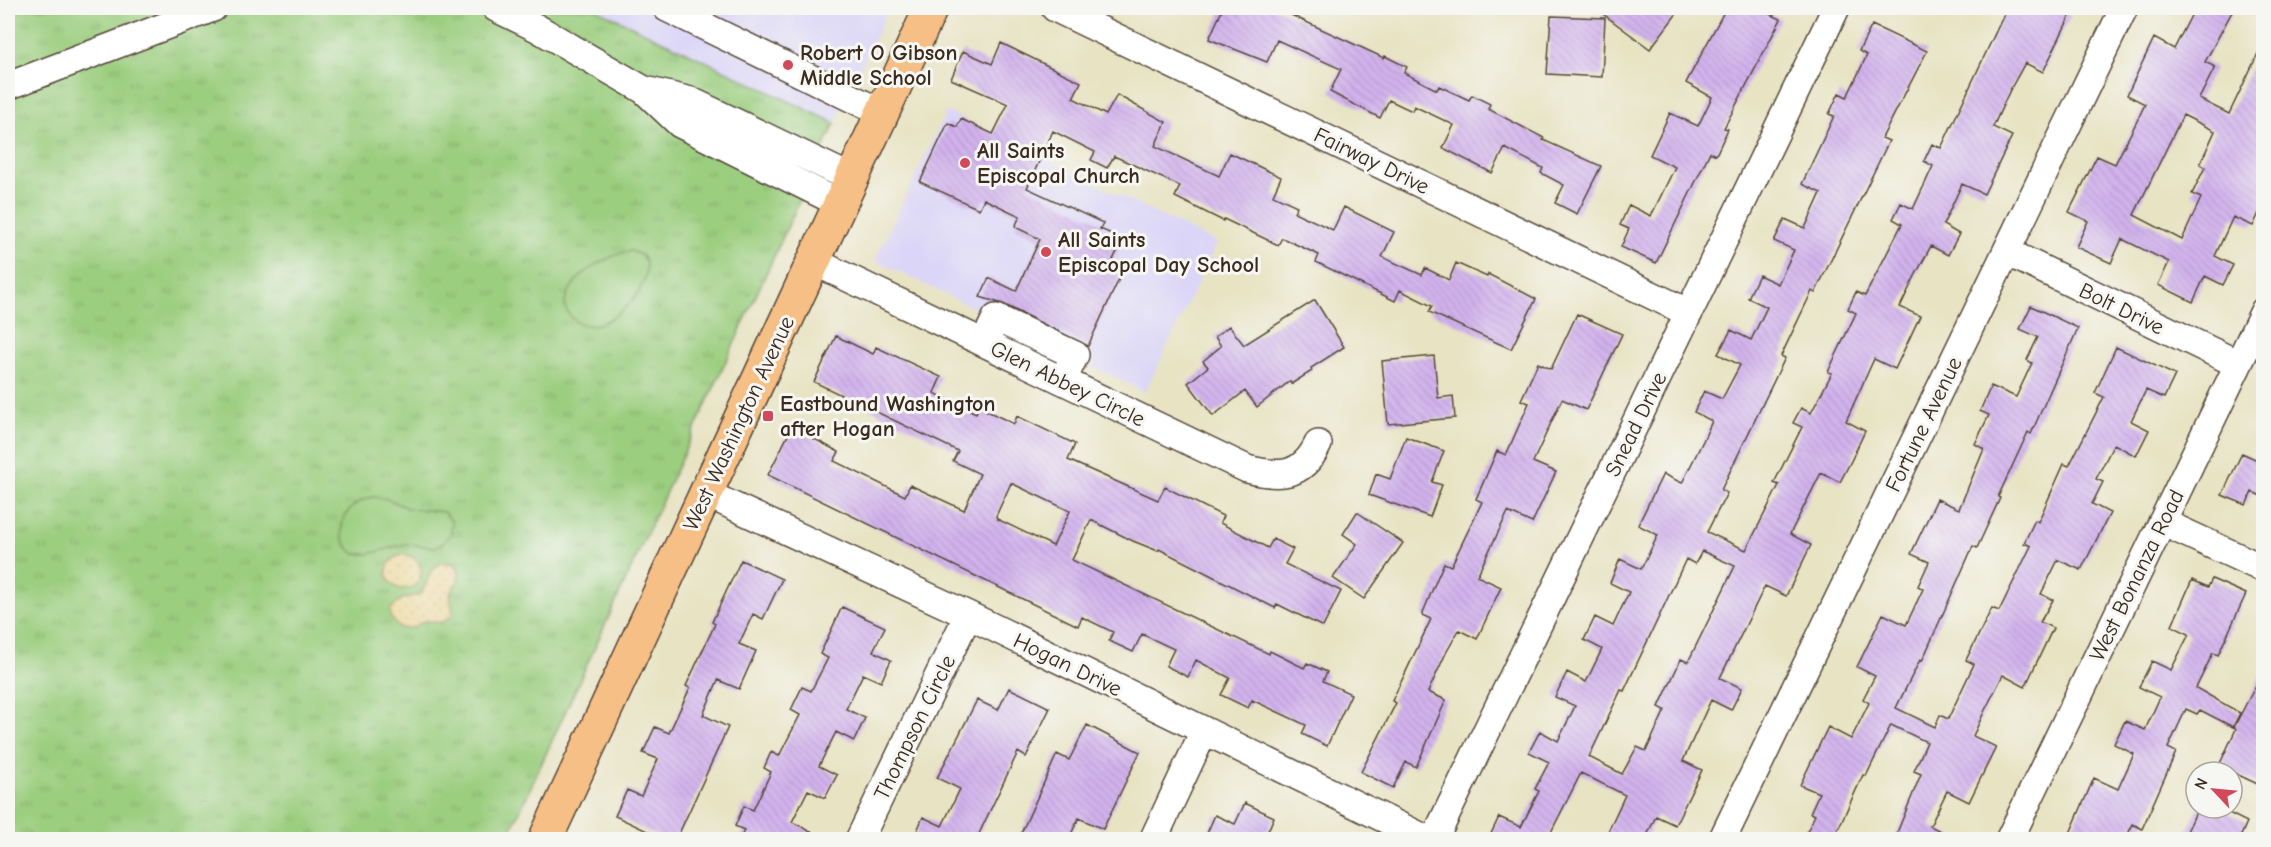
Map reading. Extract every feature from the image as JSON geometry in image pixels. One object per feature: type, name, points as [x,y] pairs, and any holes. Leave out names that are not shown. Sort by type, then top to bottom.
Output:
[{"type":"main road","name":"West Washington Avenue","points":[[544,840],[931,8]]},
{"type":"street","points":[[8,86],[213,8]]},
{"type":"street","points":[[496,8],[537,28],[644,90],[691,101],[845,191]]},
{"type":"street","points":[[667,8],[882,113]]},
{"type":"street","name":"Fairway Drive","points":[[1055,8],[1689,313]]},
{"type":"street","name":"Snead Drive","points":[[1434,840],[1836,8]]},
{"type":"street","name":"Fortune Avenue","points":[[1722,840],[2124,8]]},
{"type":"street","name":"Bolt Drive","points":[[2007,252],[2238,364]]},
{"type":"street","name":"Glen Abbey Circle","points":[[813,261],[1247,469],[1272,475],[1296,470],[1311,459],[1318,444]]},
{"type":"street","name":"West Bonanza Road","points":[[2009,840],[2264,311]]},
{"type":"street","name":"Hogan Drive","points":[[705,493],[968,615],[1428,840]]},
{"type":"street","points":[[2162,522],[2264,568]]},
{"type":"street","name":"Thompson Circle","points":[[860,840],[968,615]]},
{"type":"street","points":[[1153,840],[1204,731]]},
{"type":"shaded area","name":"Robert O Gibson Middle School","points":[[594,8],[889,8],[835,123]]},
{"type":"shaded area","name":"All Saints Episcopal Day School","points":[[947,111],[1217,243],[1145,392],[875,260]]},
{"type":"green space","points":[[8,8],[594,8],[835,123],[507,839],[8,839]]},
{"type":"green space","points":[[631,251],[641,255],[646,267],[643,282],[634,298],[606,321],[590,325],[576,321],[565,307],[567,297],[579,278],[610,257]]},
{"type":"green space","points":[[373,497],[388,499],[407,508],[444,512],[452,522],[451,534],[442,544],[434,547],[405,544],[369,554],[355,554],[343,538],[343,520],[354,505]]},
{"type":"sand","points":[[404,555],[416,560],[421,572],[416,584],[404,589],[392,584],[387,572],[392,560]]},
{"type":"sand","points":[[440,563],[452,563],[459,570],[458,581],[450,594],[453,615],[442,623],[425,620],[413,628],[399,628],[391,618],[390,609],[402,599],[421,594],[432,570]]},
{"type":"building","points":[[1223,8],[1276,8],[1407,67],[1404,73],[1437,90],[1439,86],[1469,100],[1472,95],[1490,104],[1488,109],[1544,138],[1543,140],[1601,166],[1577,214],[1555,203],[1564,185],[1541,173],[1543,168],[1505,148],[1492,173],[1443,148],[1454,125],[1414,106],[1412,111],[1389,100],[1380,118],[1330,92],[1341,69],[1277,40],[1267,62],[1209,39]]},
{"type":"building","points":[[1595,8],[1681,8],[1650,49]]},
{"type":"building","points":[[1726,8],[1756,8],[1781,19],[1724,128],[1728,129],[1716,155],[1710,152],[1656,263],[1621,247],[1629,229],[1620,225],[1629,205],[1651,216],[1675,167],[1650,155],[1670,113],[1698,126],[1712,97],[1686,83]]},
{"type":"building","points":[[2007,8],[2053,8],[2070,16],[2043,72],[2025,63],[2010,90],[1993,127],[2012,136],[1984,194],[1962,184],[1943,225],[1959,234],[1948,255],[1931,246],[1915,276],[1900,307],[1920,316],[1895,369],[1874,359],[1846,421],[1865,431],[1840,482],[1821,473],[1790,534],[1811,545],[1786,596],[1765,586],[1720,678],[1742,688],[1731,710],[1711,700],[1683,761],[1702,770],[1675,825],[1656,816],[1645,840],[1604,840],[1625,795],[1581,773],[1547,840],[1488,840],[1499,817],[1521,827],[1539,791],[1535,789],[1549,762],[1529,752],[1540,731],[1558,741],[1575,706],[1555,697],[1567,672],[1586,682],[1602,649],[1584,640],[1595,617],[1613,626],[1629,592],[1610,583],[1620,559],[1641,569],[1658,535],[1638,525],[1663,474],[1682,483],[1703,441],[1712,421],[1694,412],[1704,391],[1722,399],[1740,365],[1718,354],[1731,330],[1751,340],[1767,307],[1748,298],[1759,275],[1778,284],[1794,250],[1774,241],[1785,219],[1805,228],[1821,193],[1802,184],[1834,116],[1829,114],[1839,93],[1847,97],[1867,55],[1859,51],[1872,25],[1927,51],[1882,138],[1889,141],[1815,293],[1812,291],[1781,356],[1785,358],[1721,490],[1727,493],[1707,532],[1746,550],[1779,485],[1774,483],[1802,427],[1793,423],[1801,408],[1811,413],[1832,373],[1828,372],[1856,313],[1848,309],[1856,292],[1865,296],[1902,224],[1893,219],[1901,203],[1913,209],[1933,166],[1924,161],[1932,144],[1941,148]],"holes":[[[1702,551],[1735,566],[1688,662],[1681,659],[1659,707],[1665,710],[1646,751],[1637,747],[1622,774],[1589,757],[1621,690],[1624,691],[1686,559],[1695,564]]]},
{"type":"building","points":[[2195,8],[2234,8],[2205,62],[2215,67],[2199,99],[2229,114],[2264,41],[2264,202],[2253,226],[2233,217],[2215,256],[2233,265],[2223,285],[2205,276],[2193,302],[2158,285],[2169,262],[2122,239],[2111,263],[2076,247],[2088,221],[2069,212],[2097,156],[2115,164],[2136,123],[2145,104],[2127,95],[2154,38],[2174,49]],"holes":[[[2183,115],[2215,131],[2200,164],[2205,167],[2192,194],[2201,198],[2182,240],[2134,215]]]},
{"type":"building","points":[[1551,16],[1605,18],[1602,77],[1547,74]]},
{"type":"building","points":[[1001,43],[1081,82],[1073,98],[1106,115],[1117,95],[1166,122],[1155,146],[1219,176],[1230,153],[1281,177],[1273,195],[1297,206],[1294,212],[1333,230],[1344,207],[1394,232],[1382,257],[1422,275],[1425,268],[1449,280],[1456,263],[1487,277],[1488,274],[1536,299],[1511,349],[1429,312],[1432,306],[1400,290],[1395,301],[1316,262],[1319,255],[1282,238],[1278,245],[1224,219],[1223,221],[1175,197],[1180,186],[1114,156],[1107,168],[1091,160],[1095,152],[1053,131],[1027,188],[1103,223],[1100,229],[1123,239],[1113,260],[1125,266],[1088,346],[1003,304],[980,297],[989,278],[1016,291],[1040,239],[1015,227],[1020,216],[984,199],[979,209],[920,182],[948,123],[957,127],[961,119],[993,134],[1008,104],[951,79],[963,51],[992,64]]},
{"type":"building","points":[[1315,300],[1344,347],[1311,368],[1312,371],[1291,384],[1290,381],[1257,407],[1245,391],[1213,416],[1188,383],[1208,367],[1203,361],[1221,346],[1215,337],[1229,326],[1244,345]]},
{"type":"building","points":[[2031,306],[2078,328],[2031,434],[2028,432],[1998,497],[2000,498],[1977,548],[1973,546],[1922,661],[1920,660],[1896,708],[1935,727],[1940,715],[1948,719],[1974,664],[1966,660],[1992,608],[1999,611],[2031,546],[2024,543],[2035,520],[2038,522],[2064,464],[2069,466],[2104,397],[2095,393],[2116,347],[2175,375],[2164,398],[2146,390],[2131,421],[2149,430],[2136,456],[2114,444],[2096,479],[2103,482],[2092,504],[2110,513],[2081,570],[2058,560],[2041,594],[2053,600],[2040,622],[2053,628],[2025,687],[2003,675],[1985,710],[1973,736],[1996,747],[1969,802],[1947,791],[1930,826],[1959,840],[1894,840],[1921,774],[1914,771],[1927,742],[1891,725],[1866,776],[1863,775],[1833,840],[1803,840],[1815,815],[1810,813],[1819,793],[1800,785],[1828,727],[1851,739],[1869,703],[1863,699],[1875,676],[1857,667],[1883,614],[1906,625],[1923,589],[1918,586],[1929,562],[1911,554],[1937,499],[1959,509],[1984,449],[1975,444],[1989,415],[1980,411],[1991,386],[2016,397],[2032,363],[2027,360],[2038,337],[2020,329]]},
{"type":"building","points":[[1577,314],[1622,334],[1586,410],[1562,399],[1533,462],[1556,472],[1532,523],[1508,512],[1477,576],[1501,587],[1477,639],[1459,630],[1446,653],[1428,692],[1446,700],[1416,767],[1406,762],[1393,788],[1361,772],[1396,703],[1392,701],[1431,619],[1422,615],[1444,563],[1451,566],[1482,502],[1476,499],[1497,451],[1506,455],[1529,403],[1521,400],[1538,363],[1551,369]]},
{"type":"building","points":[[836,336],[873,354],[876,347],[941,377],[934,393],[976,413],[979,407],[1014,424],[1017,416],[1075,444],[1068,460],[1158,500],[1165,487],[1223,516],[1220,523],[1268,548],[1273,539],[1293,549],[1285,564],[1341,591],[1323,627],[1277,604],[1275,608],[1159,549],[1158,551],[1133,541],[1091,520],[1072,560],[1269,654],[1270,651],[1304,668],[1307,663],[1327,672],[1323,681],[1351,694],[1327,746],[1302,734],[1306,725],[1252,700],[1248,708],[1221,695],[1230,678],[1196,660],[1188,677],[1166,666],[1174,649],[1142,634],[1133,652],[1109,641],[1113,632],[1082,617],[1078,626],[768,475],[792,427],[839,452],[834,461],[905,496],[910,485],[964,510],[980,474],[953,461],[958,451],[814,382]],"holes":[[[1011,483],[1070,511],[1053,546],[997,519],[996,516]]]},
{"type":"building","points":[[1434,356],[1438,398],[1453,396],[1455,418],[1388,424],[1382,361]]},
{"type":"building","points":[[1406,437],[1444,451],[1432,482],[1442,485],[1430,517],[1369,495],[1376,474],[1390,479]]},
{"type":"building","points":[[2242,453],[2264,463],[2264,497],[2252,492],[2246,505],[2222,495]]},
{"type":"building","points":[[1357,512],[1403,543],[1364,599],[1333,578],[1357,544],[1343,534]]},
{"type":"building","points":[[741,560],[782,579],[763,619],[753,614],[739,644],[756,651],[739,689],[718,680],[703,715],[728,727],[676,840],[666,840],[615,816],[627,790],[641,796],[658,759],[643,753],[655,727],[669,733],[690,688],[686,686],[715,624],[712,622]]},
{"type":"building","points":[[2212,579],[2246,594],[2218,655],[2213,653],[2196,688],[2240,713],[2233,727],[2200,710],[2197,714],[2186,709],[2168,748],[2176,752],[2142,829],[2133,824],[2125,840],[2067,840],[2094,778],[2118,789],[2134,754],[2114,744],[2125,721],[2145,730],[2160,697],[2139,687],[2152,661],[2171,670],[2189,634],[2172,626],[2192,580],[2208,587]]},
{"type":"building","points":[[842,607],[885,627],[873,651],[891,660],[881,682],[863,674],[846,709],[865,718],[854,741],[836,732],[819,766],[837,775],[825,798],[808,790],[792,822],[827,840],[740,840],[744,830],[735,826],[744,806],[753,810],[771,772],[764,768],[771,752],[779,756],[800,715],[791,710],[802,687],[811,691],[828,658],[820,654]]},
{"type":"building","points":[[2264,670],[2264,787],[2244,778],[2244,760],[2222,760],[2236,729],[2234,727]]},
{"type":"building","points":[[1009,688],[1050,708],[1026,757],[1018,752],[976,840],[913,840],[923,817],[942,826],[960,789],[937,778],[977,700],[998,710]]},
{"type":"building","points":[[1087,725],[1140,752],[1103,829],[1079,818],[1068,840],[1018,840],[1057,754],[1069,760]]},
{"type":"building","points":[[1245,803],[1274,817],[1265,838],[1269,840],[1204,840],[1215,815],[1235,824]]},
{"type":"building","points":[[2192,820],[2243,820],[2247,822],[2239,840],[2183,840]]},
{"type":"place","name":"Robert O Gibson Middle School","points":[[788,65]]},
{"type":"place","name":"All Saints Episcopal Church","points":[[965,163]]},
{"type":"place","name":"All Saints Episcopal Day School","points":[[1046,252]]},
{"type":"place","name":"Eastbound Washington after Hogan","points":[[768,416]]}]
